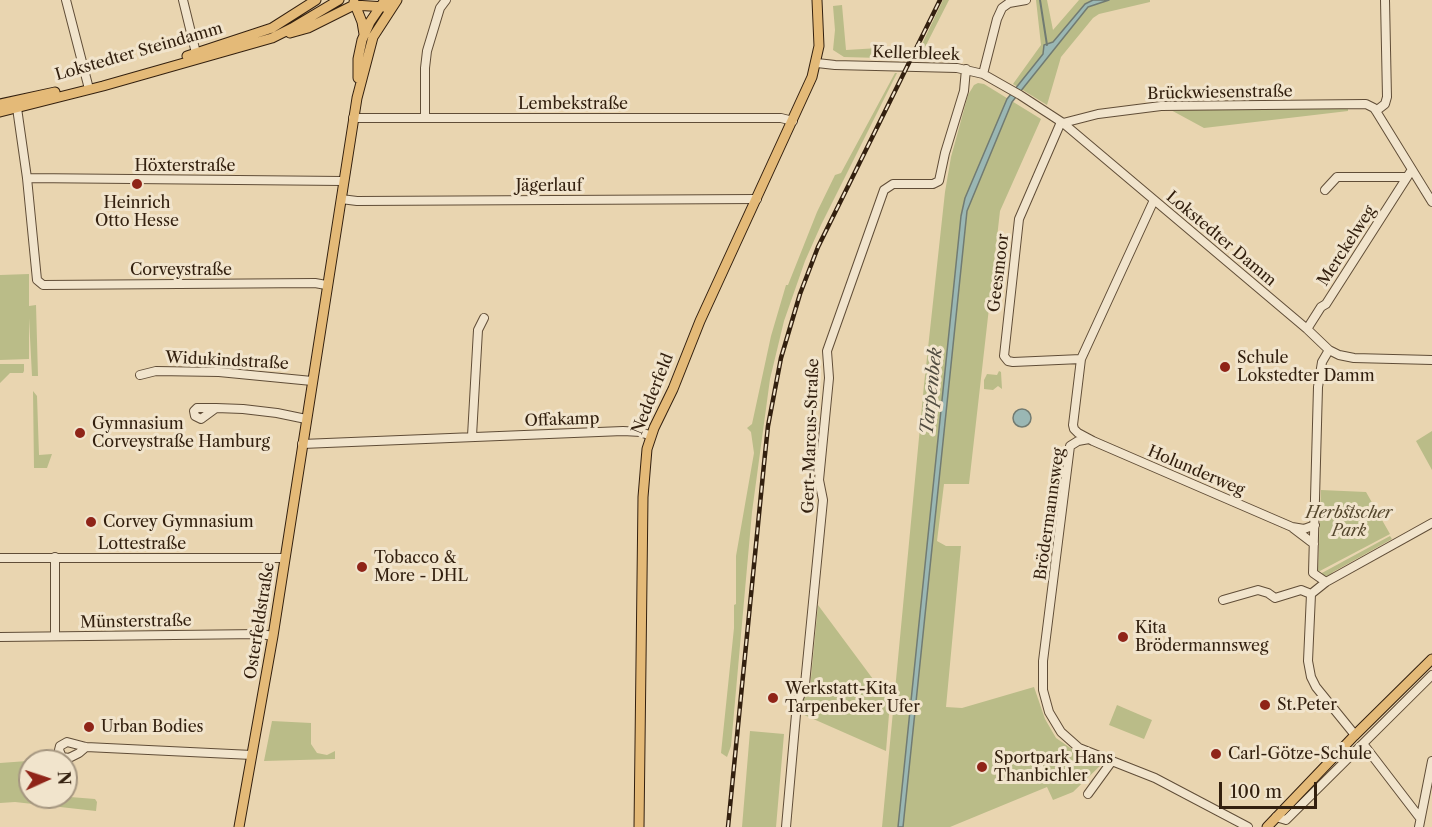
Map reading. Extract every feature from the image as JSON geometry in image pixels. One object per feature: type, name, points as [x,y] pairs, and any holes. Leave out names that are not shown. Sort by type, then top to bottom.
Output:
[{"type":"main road","name":"Lokstedter Steindamm","points":[[0,104],[88,85],[272,28],[316,0]]},
{"type":"main road","points":[[281,34],[339,0]]},
{"type":"main road","name":"Nedderfeld","points":[[639,827],[645,462],[651,436],[700,321],[793,121],[817,63],[819,42],[817,0]]},
{"type":"main road","points":[[281,34],[308,28],[354,3],[383,3],[389,6],[396,1]]},
{"type":"main road","name":"Osterfeldstraße","points":[[239,827],[273,636],[353,118],[373,37],[396,1]]},
{"type":"main road","points":[[354,3],[363,25],[363,37]]},
{"type":"main road","name":"Osterfeldstraße","points":[[357,98],[358,59],[363,37],[383,3]]},
{"type":"main road","name":"Lokstedter Steindamm","points":[[0,112],[103,86],[281,34]]},
{"type":"main road","points":[[1267,827],[1432,659]]},
{"type":"street","points":[[66,0],[88,85]]},
{"type":"street","points":[[183,0],[196,53]]},
{"type":"street","points":[[425,118],[425,68],[428,51],[440,8],[446,0]]},
{"type":"street","points":[[983,74],[1002,8],[1009,3],[1026,0]]},
{"type":"street","points":[[1385,0],[1388,96],[1385,104],[1377,111],[1409,174],[1432,202]]},
{"type":"street","name":"Kellerbleek","points":[[817,63],[966,69],[983,74],[1010,90]]},
{"type":"street","name":"Gert-Marcus-Straße","points":[[786,827],[797,703],[805,684],[823,500],[819,480],[829,386],[827,351],[884,190],[893,184],[933,184],[939,181],[964,88],[966,69]]},
{"type":"street","name":"Lokstedter Damm","points":[[1010,90],[1062,123],[1329,350],[1354,358],[1432,360]]},
{"type":"street","name":"Brückwiesenstraße","points":[[1062,123],[1098,114],[1161,106],[1361,104],[1377,111]]},
{"type":"street","points":[[17,108],[27,178]]},
{"type":"street","name":"Lembekstraße","points":[[353,118],[781,118],[793,121]]},
{"type":"street","name":"Geesmoor","points":[[1062,123],[1019,219],[1004,356],[1012,362],[1081,359]]},
{"type":"street","points":[[1325,190],[1337,177],[1409,174]]},
{"type":"street","name":"Merckelweg","points":[[1307,329],[1321,307],[1326,304],[1409,174]]},
{"type":"street","name":"Höxterstraße","points":[[27,178],[343,181]]},
{"type":"street","name":"Corveystraße","points":[[27,178],[37,280],[43,285],[303,283],[326,285]]},
{"type":"street","name":"Jägerlauf","points":[[341,199],[357,201],[757,198]]},
{"type":"street","name":"Brödermannsweg","points":[[1089,439],[1078,434],[1073,425],[1081,359],[1154,200]]},
{"type":"street","points":[[472,436],[478,330],[484,318]]},
{"type":"street","points":[[1323,579],[1313,573],[1318,387],[1322,362],[1329,350]]},
{"type":"street","name":"Widukindstraße","points":[[140,375],[156,371],[219,372],[312,381]]},
{"type":"street","points":[[216,408],[257,410],[306,419]]},
{"type":"street","name":"Offakamp","points":[[302,444],[623,431],[635,431],[651,436]]},
{"type":"street","name":"Brödermannsweg","points":[[1089,439],[1078,441],[1070,446],[1043,661],[1043,690],[1049,712],[1061,732],[1079,748],[1155,778],[1248,827]]},
{"type":"street","name":"Holunderweg","points":[[1089,439],[1292,527],[1304,529],[1315,525]]},
{"type":"street","points":[[1355,735],[1316,687],[1311,677],[1308,661],[1311,594],[1319,587],[1323,579],[1432,523]]},
{"type":"street","name":"Holunderweg","points":[[1292,527],[1314,544]]},
{"type":"street","points":[[55,557],[55,635]]},
{"type":"street","name":"Lottestraße","points":[[0,558],[285,558]]},
{"type":"street","points":[[1223,600],[1258,590],[1275,598],[1301,590],[1311,594]]},
{"type":"street","name":"Münsterstraße","points":[[0,637],[261,634],[273,636]]},
{"type":"street","points":[[1276,817],[1286,820],[1432,675]]},
{"type":"street","points":[[1364,745],[1420,823]]},
{"type":"street","points":[[86,747],[252,755]]},
{"type":"street","points":[[1088,794],[1112,761]]},
{"type":"street","points":[[1420,823],[1432,762]]},
{"type":"green space","points":[[943,0],[949,0],[919,59],[914,61]]},
{"type":"green space","points":[[1036,0],[1047,0],[1053,30],[1079,0],[1150,0],[1150,2],[1099,14],[1093,18],[1061,57],[1047,105],[1013,84],[1041,45]]},
{"type":"green space","points":[[842,5],[846,50],[879,48],[880,58],[844,57],[833,50],[835,30],[833,6]]},
{"type":"green space","points":[[897,73],[821,225],[805,261],[784,321],[770,379],[752,512],[731,746],[727,757],[721,753],[734,628],[734,605],[736,604],[736,556],[754,453],[751,432],[747,428],[752,424],[771,336],[786,285],[788,285],[817,212],[835,175],[841,173]]},
{"type":"green space","points":[[978,83],[984,84],[1041,119],[1000,211],[969,484],[944,484],[937,541],[946,546],[961,546],[946,707],[962,708],[1034,687],[1045,719],[1056,738],[1082,756],[1102,764],[1073,792],[1053,800],[1047,787],[950,827],[882,827],[924,385],[945,192],[951,157],[968,95]]},
{"type":"green space","points":[[1348,106],[1348,111],[1204,128],[1169,109]]},
{"type":"green space","points":[[29,274],[29,306],[36,305],[38,376],[32,376],[29,318],[29,359],[0,360],[0,275]]},
{"type":"green space","points":[[0,364],[24,364],[24,371],[23,373],[10,373],[0,383]]},
{"type":"green space","points":[[999,371],[1001,372],[1002,389],[998,386],[993,390],[984,389],[987,374],[997,375]]},
{"type":"green space","points":[[33,391],[37,396],[39,455],[52,454],[47,468],[34,468]]},
{"type":"green space","points":[[1432,431],[1432,470],[1416,441]]},
{"type":"green space","name":"Herbstscher Park","points":[[1321,490],[1366,492],[1390,534],[1318,572]]},
{"type":"green space","points":[[1390,536],[1392,539],[1333,572],[1329,578],[1320,574]]},
{"type":"green space","points":[[818,605],[890,702],[886,751],[802,714],[802,703],[810,688]]},
{"type":"green space","points":[[1117,705],[1152,720],[1144,739],[1109,725]]},
{"type":"green space","points":[[272,721],[311,723],[311,744],[317,753],[327,755],[335,751],[335,759],[264,761]]},
{"type":"green space","points":[[750,731],[784,734],[776,827],[742,827]]},
{"type":"green space","points":[[18,762],[18,802],[0,803],[0,763]]},
{"type":"green space","points":[[78,798],[95,799],[96,811],[78,809]]},
{"type":"water","points":[[1093,0],[1109,0],[1088,7],[1012,102],[967,211],[903,827],[898,827],[961,216],[965,198],[1007,99],[1043,54],[1044,45],[1053,42],[1085,4]]},
{"type":"water","points":[[1022,409],[1028,412],[1031,418],[1028,424],[1022,427],[1016,424],[1013,418],[1016,412]]},
{"type":"waterway","points":[[1040,0],[1047,45]]},
{"type":"railway","points":[[728,827],[768,426],[781,358],[800,294],[818,247],[940,0]]},
{"type":"place","name":"Heinrich Otto Hesse","points":[[137,184]]},
{"type":"place","name":"Schule Lokstedter Damm","points":[[1225,367]]},
{"type":"place","name":"Gymnasium Corveystraße Hamburg","points":[[80,433]]},
{"type":"place","name":"Corvey Gymnasium","points":[[91,522]]},
{"type":"place","name":"Tobacco & More - DHL","points":[[362,567]]},
{"type":"place","name":"Kita Brödermannsweg","points":[[1123,637]]},
{"type":"place","name":"Werkstatt-Kita Tarpenbeker Ufer","points":[[773,698]]},
{"type":"place","name":"St.Peter","points":[[1265,705]]},
{"type":"place","name":"Urban Bodies","points":[[89,727]]},
{"type":"place","name":"Carl-Götze-Schule","points":[[1216,754]]},
{"type":"place","name":"Sportpark Hans Thanbichler","points":[[982,767]]},
{"type":"water label","name":"Tarpenbek","points":[[932,391]]}]
